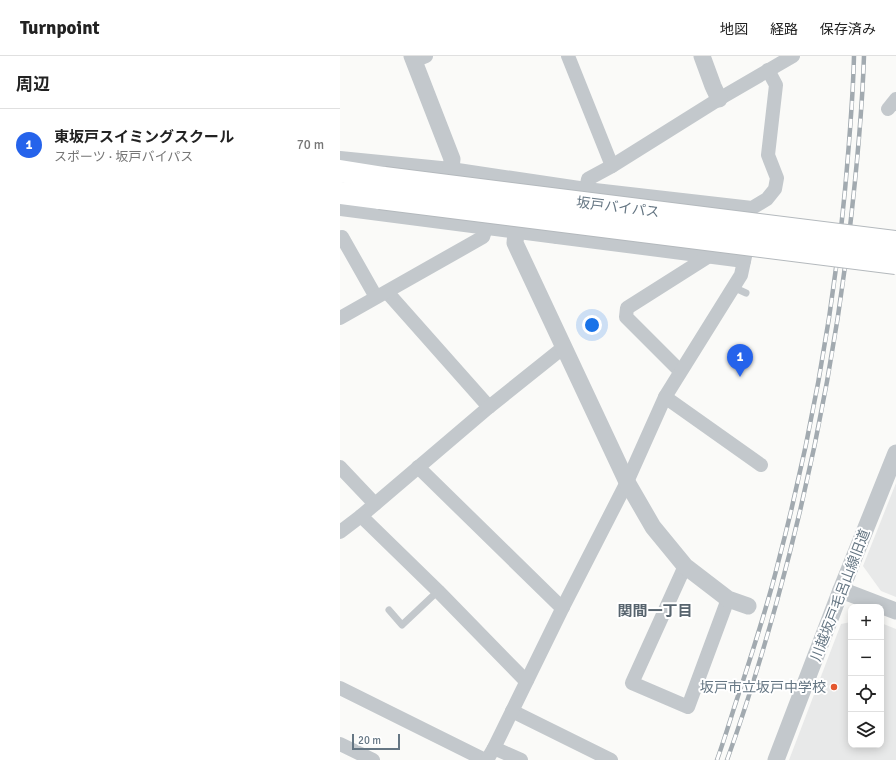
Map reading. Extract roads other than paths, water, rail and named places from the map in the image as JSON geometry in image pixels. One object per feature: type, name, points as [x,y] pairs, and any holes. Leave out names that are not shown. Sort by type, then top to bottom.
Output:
[{"type":"highway","name":"坂戸バイパス","points":[[340,172],[382,188],[896,264]]},
{"type":"highway","name":"坂戸バイパス","points":[[340,193],[382,188],[896,242]]},
{"type":"street","points":[[568,56],[612,166]]},
{"type":"street","points":[[702,56],[719,100]]},
{"type":"street","points":[[586,189],[588,179],[612,166],[793,56]]},
{"type":"street","points":[[418,58],[452,159],[451,169]]},
{"type":"street","points":[[340,158],[451,169],[566,187],[752,208],[767,199],[775,189],[777,178],[768,155],[776,85],[768,70]]},
{"type":"street","points":[[556,237],[566,187]]},
{"type":"street","points":[[340,688],[486,760],[494,748],[563,607],[627,482],[665,397],[680,371],[740,290],[752,208]]},
{"type":"street","points":[[340,209],[744,261]]},
{"type":"street","points":[[340,318],[483,237],[486,228]]},
{"type":"street","points":[[516,232],[515,243],[627,482],[653,528],[685,566],[728,599],[748,606]]},
{"type":"street","points":[[340,238],[342,237],[381,294],[489,407]]},
{"type":"street","points":[[680,371],[626,317],[627,308],[709,256]]},
{"type":"street","points":[[340,532],[361,516],[489,407],[564,347]]},
{"type":"street","points":[[665,397],[761,465]]},
{"type":"street","name":"川越坂戸毛呂山線旧道","points":[[776,760],[841,590],[896,453]]},
{"type":"street","points":[[340,467],[375,504]]},
{"type":"street","points":[[418,467],[563,607]]},
{"type":"street","points":[[361,516],[438,591],[523,678],[527,680]]},
{"type":"street","points":[[685,566],[632,683],[688,707],[728,599]]},
{"type":"street","points":[[841,590],[896,611]]},
{"type":"street","points":[[512,711],[611,760]]},
{"type":"street","points":[[340,744],[373,760]]},
{"type":"street","points":[[494,748],[521,760]]},
{"type":"lane","points":[[389,610],[402,625],[438,591]]},
{"type":"railway","points":[[717,760],[770,594],[790,517],[819,378],[840,237],[853,90],[854,56]]},
{"type":"railway","points":[[727,760],[754,681],[777,601],[800,511],[820,420],[836,328],[849,236],[862,101],[864,56]]},
{"type":"place","name":"東坂戸スイミングスクール","points":[[740,377]]},
{"type":"place","name":"坂戸市立坂戸中学校","points":[[834,687]]},
{"type":"district","name":"関間一丁目","points":[[655,611]]}]
